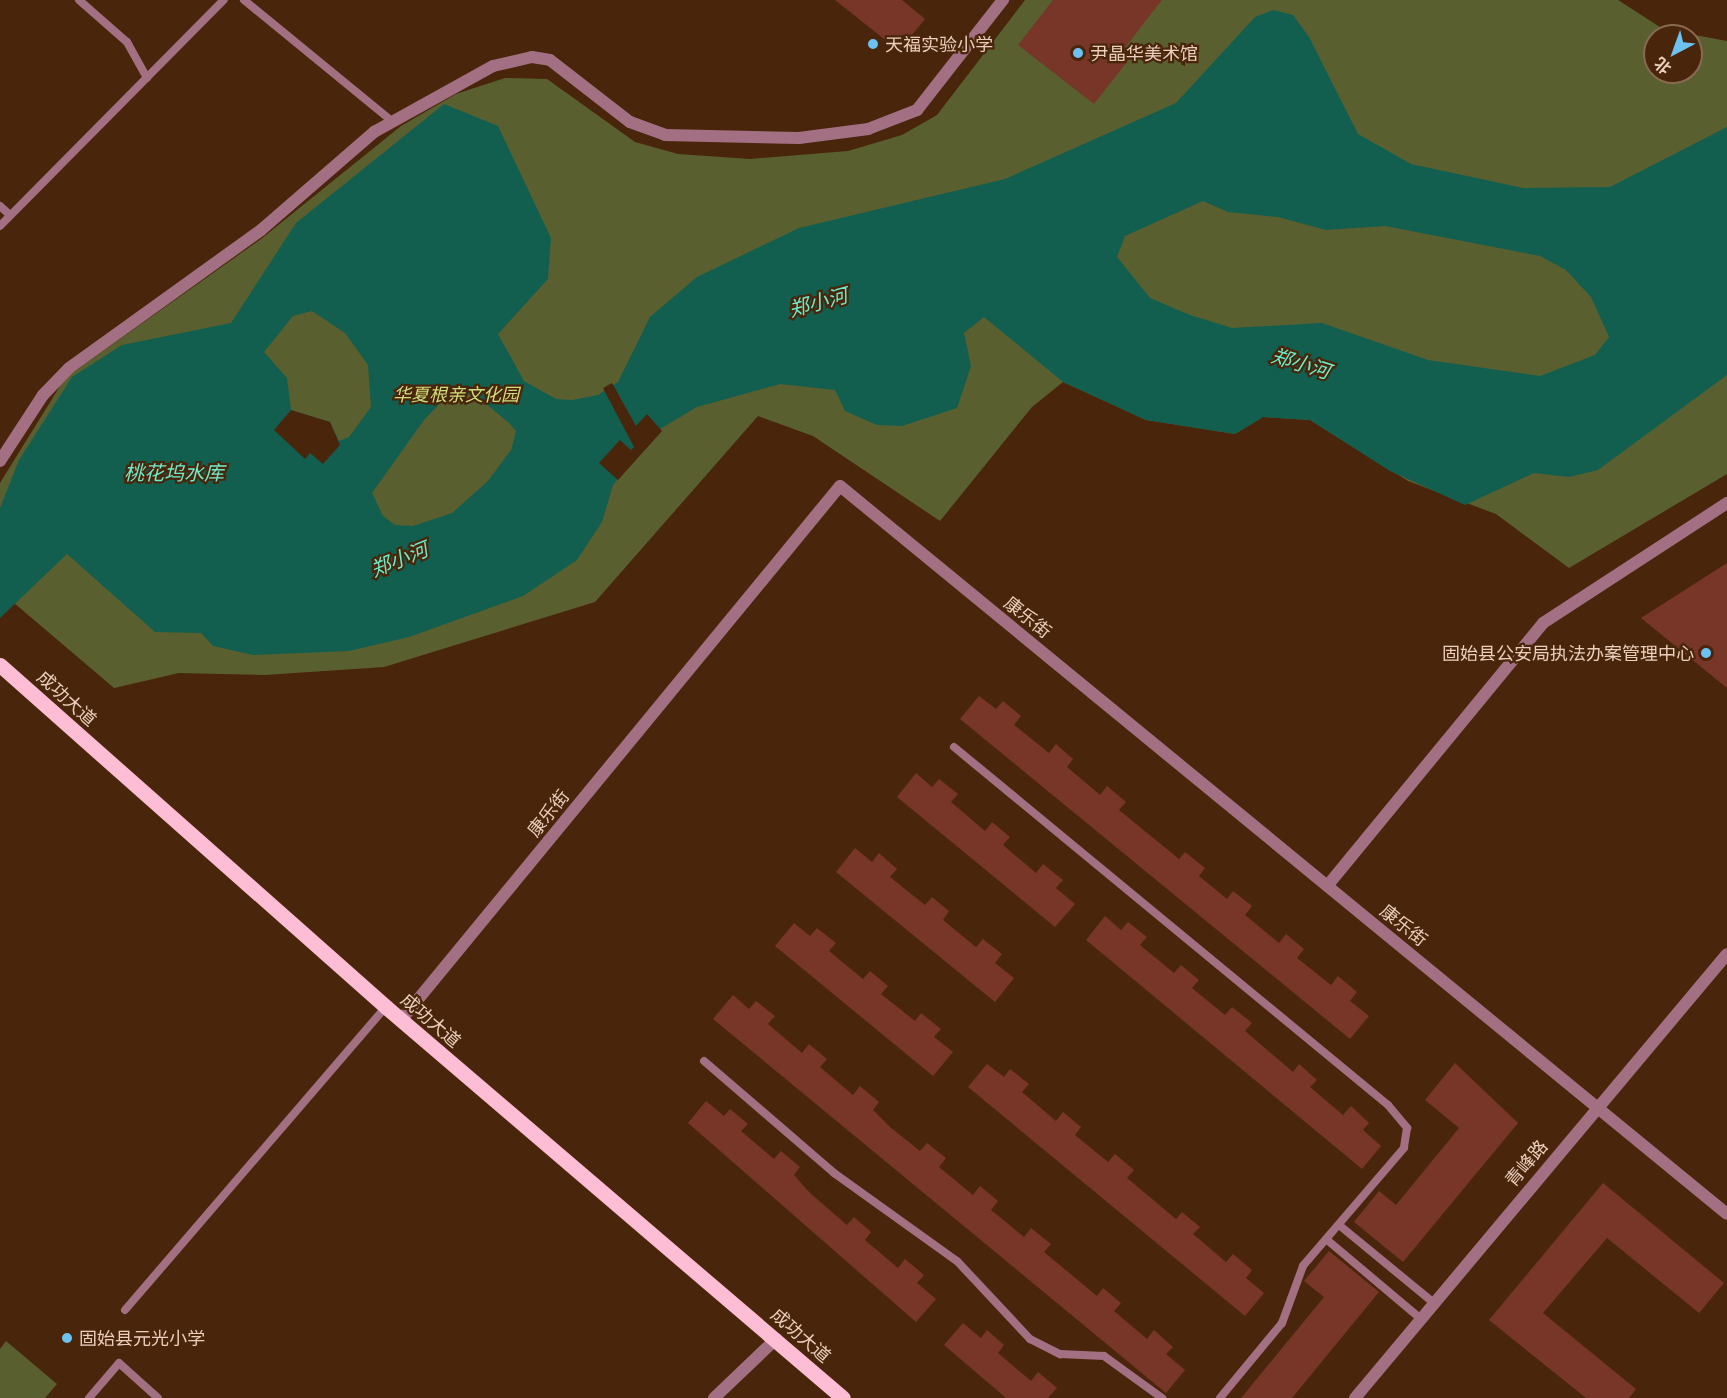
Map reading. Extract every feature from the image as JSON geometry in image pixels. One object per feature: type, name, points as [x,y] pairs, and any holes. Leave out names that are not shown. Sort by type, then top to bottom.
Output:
[{"type":"main road","name":"成功大道","points":[[0,664],[386,1007],[843,1398]]},
{"type":"street","points":[[0,461],[43,395],[69,368],[261,230],[392,121],[493,66],[532,57],[566,68],[630,122],[665,135],[799,138],[868,129],[917,110],[1003,0]]},
{"type":"street","name":"康乐街","points":[[401,1020],[840,486],[1727,1214]]},
{"type":"street","points":[[1328,885],[1543,623],[1727,503]]},
{"type":"street","name":"青峰路","points":[[1355,1398],[1597,1106],[1727,954]]},
{"type":"street","points":[[714,1398],[776,1339]]},
{"type":"lane","points":[[79,0],[127,42],[147,78]]},
{"type":"lane","points":[[0,226],[224,0]]},
{"type":"lane","points":[[244,0],[392,121]]},
{"type":"lane","points":[[0,206],[10,215]]},
{"type":"lane","points":[[954,747],[1401,1118],[1407,1128],[1404,1148],[1299,1273],[1282,1323],[1220,1398]]},
{"type":"lane","points":[[125,1310],[386,1007]]},
{"type":"lane","points":[[704,1061],[834,1173],[957,1261],[1030,1339],[1060,1354],[1104,1356],[1162,1398]]},
{"type":"lane","points":[[1338,1225],[1434,1303]]},
{"type":"lane","points":[[1326,1239],[1421,1318]]},
{"type":"lane","points":[[89,1398],[119,1363],[158,1398]]},
{"type":"green space","name":"华夏根亲文化园","points":[[1025,0],[1618,0],[1655,24],[1643,24],[1643,84],[1703,84],[1703,36],[1727,41],[1727,474],[1569,568],[1496,514],[1408,481],[1310,420],[1263,417],[1235,434],[1146,420],[1063,382],[1032,407],[940,521],[813,436],[758,416],[595,602],[384,667],[265,675],[179,673],[114,688],[0,591],[0,483],[65,378],[261,239],[401,126],[456,94],[505,78],[547,79],[635,142],[678,154],[750,159],[848,151],[902,135],[937,115]]},
{"type":"green space","points":[[6,1341],[57,1384],[45,1398],[0,1398],[0,1349]]},
{"type":"water","points":[[1273,10],[1293,15],[1309,37],[1358,134],[1411,164],[1523,188],[1610,187],[1727,127],[1727,375],[1598,470],[1569,477],[1534,473],[1465,505],[1390,471],[1310,420],[1263,417],[1235,434],[1146,420],[1063,382],[984,317],[964,333],[971,366],[957,408],[902,426],[877,425],[845,411],[835,390],[780,384],[697,407],[660,429],[613,485],[602,522],[577,560],[523,596],[409,637],[349,651],[253,655],[213,646],[201,633],[155,632],[67,554],[0,618],[0,508],[19,460],[72,377],[122,345],[231,323],[296,223],[444,104],[498,126],[551,238],[548,279],[498,334],[524,381],[556,399],[572,400],[598,395],[618,382],[650,317],[697,277],[799,228],[1005,179],[1176,103],[1255,17]],"holes":[[[1203,201],[1228,212],[1278,217],[1326,230],[1385,226],[1540,256],[1566,270],[1591,297],[1609,337],[1595,355],[1540,376],[1428,360],[1322,323],[1232,328],[1190,315],[1150,298],[1117,257],[1125,236]],[[312,311],[345,333],[368,365],[371,407],[349,437],[339,441],[330,422],[291,410],[287,378],[264,352],[293,316]],[[453,390],[478,397],[516,431],[511,450],[488,481],[452,513],[413,526],[395,525],[383,516],[372,493],[424,420]]]},
{"type":"pier","points":[[612,383],[636,426],[647,414],[662,431],[618,480],[599,463],[620,440],[631,450],[634,447],[603,388]]},
{"type":"pier","points":[[291,410],[330,422],[340,445],[323,464],[310,453],[305,459],[274,430]]},
{"type":"building","points":[[835,0],[902,0],[925,19],[899,51]]},
{"type":"building","name":"尹晶华美术馆","points":[[1053,0],[1162,0],[1123,50],[1131,57],[1094,104],[1018,45]]},
{"type":"building","name":"固始县公安局执法办案管理中心","points":[[1727,563],[1727,688],[1641,618]]},
{"type":"building","points":[[979,696],[996,709],[1003,701],[1021,716],[1014,725],[1049,753],[1056,744],[1073,759],[1067,767],[1100,795],[1107,786],[1126,802],[1119,810],[1179,859],[1185,852],[1205,868],[1199,876],[1227,899],[1233,891],[1252,906],[1245,915],[1279,943],[1286,934],[1304,949],[1297,958],[1331,985],[1338,976],[1357,992],[1350,1001],[1369,1016],[1350,1039],[960,719]]},
{"type":"building","points":[[916,773],[932,787],[939,779],[958,794],[951,802],[985,831],[992,822],[1010,837],[1003,845],[1036,873],[1043,864],[1063,880],[1056,888],[1075,904],[1055,927],[897,797]]},
{"type":"building","points":[[855,848],[872,862],[879,853],[897,869],[890,877],[925,905],[932,897],[949,911],[943,920],[976,947],[983,939],[1002,954],[995,963],[1014,978],[995,1002],[836,872]]},
{"type":"building","points":[[1105,916],[1121,930],[1128,922],[1147,937],[1140,945],[1174,973],[1181,965],[1199,980],[1192,988],[1225,1015],[1232,1007],[1252,1023],[1245,1031],[1293,1072],[1299,1064],[1317,1080],[1310,1087],[1343,1115],[1351,1106],[1369,1123],[1363,1130],[1381,1146],[1362,1169],[1086,940]]},
{"type":"building","points":[[794,923],[810,936],[817,928],[836,943],[829,951],[863,979],[870,971],[888,986],[881,994],[915,1021],[921,1013],[941,1029],[934,1037],[953,1052],[933,1076],[775,946]]},
{"type":"building","points":[[733,995],[749,1009],[756,1001],[775,1016],[768,1024],[802,1053],[809,1044],[827,1059],[820,1067],[853,1095],[860,1086],[879,1102],[873,1110],[890,1127],[920,1151],[927,1143],[946,1158],[939,1167],[973,1195],[980,1186],[998,1201],[991,1210],[1024,1237],[1031,1228],[1051,1244],[1044,1252],[1097,1296],[1103,1288],[1121,1303],[1114,1311],[1147,1339],[1154,1330],[1173,1347],[1166,1354],[1185,1370],[1166,1393],[713,1019]]},
{"type":"building","points":[[1455,1063],[1518,1123],[1403,1262],[1354,1222],[1379,1191],[1396,1205],[1459,1128],[1425,1100]]},
{"type":"building","points":[[987,1064],[1004,1077],[1010,1069],[1029,1084],[1022,1092],[1056,1121],[1063,1112],[1081,1127],[1075,1135],[1108,1162],[1115,1154],[1134,1170],[1127,1178],[1176,1219],[1182,1212],[1200,1227],[1193,1234],[1226,1262],[1233,1254],[1252,1270],[1246,1278],[1264,1293],[1245,1316],[968,1087]]},
{"type":"building","points":[[706,1101],[724,1116],[730,1109],[748,1124],[741,1131],[774,1159],[781,1151],[800,1167],[794,1175],[810,1193],[847,1225],[854,1217],[871,1232],[865,1240],[898,1268],[905,1259],[924,1275],[917,1283],[936,1299],[916,1322],[688,1123]]},
{"type":"building","points":[[1603,1183],[1724,1283],[1699,1313],[1607,1238],[1543,1313],[1636,1389],[1629,1398],[1586,1398],[1489,1320]]},
{"type":"building","points":[[1329,1251],[1379,1292],[1292,1398],[1241,1398],[1324,1297],[1304,1281]]},
{"type":"building","points":[[963,1323],[981,1338],[987,1330],[1004,1345],[998,1353],[1031,1381],[1038,1372],[1057,1388],[1048,1398],[1006,1398],[944,1345]]},
{"type":"place","name":"天福实验小学","points":[[873,44]]},
{"type":"place","name":"尹晶华美术馆","points":[[1078,53]]},
{"type":"place","name":"固始县公安局执法办案管理中心","points":[[1706,653]]},
{"type":"place","name":"固始县元光小学","points":[[67,1338]]},
{"type":"water label","name":"郑小河","points":[[818,302]]},
{"type":"water label","name":"郑小河","points":[[1301,363]]},
{"type":"water label","name":"桃花坞水库","points":[[174,472]]},
{"type":"water label","name":"郑小河","points":[[399,559]]}]
